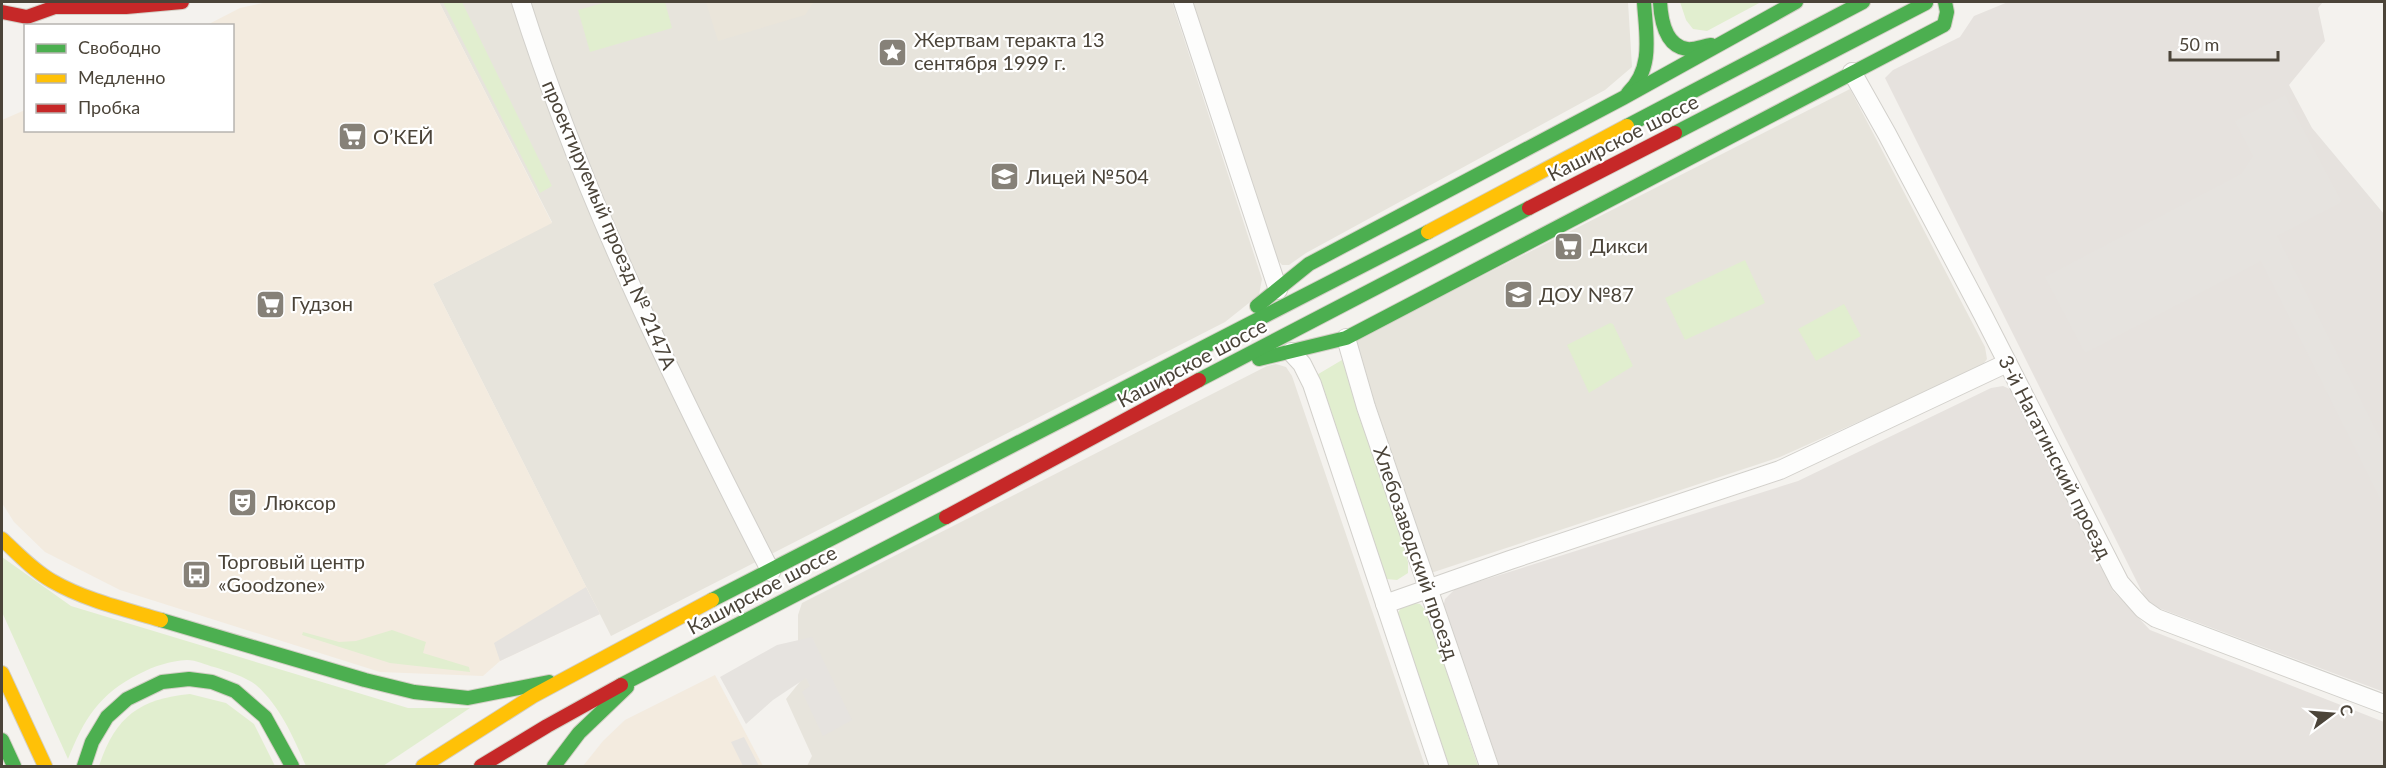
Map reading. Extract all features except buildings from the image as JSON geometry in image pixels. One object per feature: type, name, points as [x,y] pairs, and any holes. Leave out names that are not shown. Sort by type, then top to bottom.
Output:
[{"type":"main road","points":[[2,12],[27,16],[39,10],[55,7],[126,7],[182,2]]},
{"type":"main road","points":[[1623,98],[1640,82],[1646,62],[1644,2]]},
{"type":"main road","points":[[1660,2],[1665,31],[1674,44],[1688,49],[1718,44]]},
{"type":"main road","points":[[1203,347],[1309,264],[1623,98],[1796,2]]},
{"type":"main road","name":"Каширское шоссе","points":[[423,766],[476,730],[563,679],[1012,444],[1312,292],[1863,2]]},
{"type":"main road","points":[[1226,366],[1346,338],[1944,25],[1947,12],[1945,2]]},
{"type":"main road","name":"Каширское шоссе","points":[[481,766],[533,733],[636,677],[1124,423],[1226,366],[1926,3]]},
{"type":"main road","points":[[2,539],[32,567],[52,581],[98,601],[365,680],[414,692],[468,698],[563,679]]},
{"type":"main road","points":[[2,673],[45,766]]},
{"type":"main road","points":[[554,766],[579,733],[636,677]]},
{"type":"main road","points":[[84,766],[92,742],[107,717],[127,699],[162,682],[189,679],[213,682],[235,692],[265,717],[292,766]]},
{"type":"main road","points":[[2,740],[14,766]]},
{"type":"street","name":"проектируемый проезд № 2147А","points":[[521,2],[557,107],[623,271],[662,355],[771,572]]},
{"type":"street","points":[[1183,2],[1278,290]]},
{"type":"street","name":"3-й Нагатинский проезд","points":[[1852,72],[1887,134],[2120,583],[2143,609],[2156,618],[2385,704]]},
{"type":"street","name":"Хлебозаводский проезд","points":[[1346,338],[1352,364],[1489,766]]},
{"type":"street","points":[[1291,352],[1302,364],[1312,384],[1439,766]]},
{"type":"street","points":[[1385,604],[1780,470],[2007,363]]},
{"type":"shaded area","points":[[267,2],[439,2],[552,223],[433,284],[600,614],[500,661],[483,676],[380,672],[120,590],[45,552],[14,522],[2,503],[2,120],[24,110],[24,132],[234,132],[234,24],[209,24],[240,8]]},
{"type":"shaded area","points":[[439,2],[1172,2],[1262,279],[1259,295],[1225,322],[611,636],[433,284],[552,222]]},
{"type":"shaded area","points":[[706,2],[814,2],[805,15],[718,41]]},
{"type":"shaded area","points":[[1191,2],[1628,2],[1632,67],[1605,90],[1306,253],[1289,265],[1282,265],[1277,259]]},
{"type":"shaded area","points":[[2008,2],[2323,2],[2318,8],[2325,41],[2289,85],[2312,128],[2384,214],[2384,692],[2148,604],[1885,78],[1893,70],[1960,37],[1974,16]]},
{"type":"shaded area","points":[[1850,89],[1985,347],[1987,359],[1981,367],[1780,457],[1434,572],[1426,571],[1353,354],[1356,340]]},
{"type":"shaded area","points":[[2285,95],[2342,202],[2277,236],[2384,446],[2384,506],[2261,261],[2085,353],[2045,277],[2241,174],[2253,156],[2235,121]]},
{"type":"shaded area","points":[[1276,364],[1286,367],[1292,376],[1425,766],[807,766],[812,756],[786,699],[803,678],[798,650],[798,615],[802,603],[1267,366]]},
{"type":"shaded area","points":[[2003,386],[2014,391],[2113,591],[2150,630],[2384,722],[2384,766],[1497,766],[1443,608],[1445,599],[1455,589],[1798,481],[1991,388]]},
{"type":"shaded area","points":[[586,587],[600,614],[500,661],[494,643]]},
{"type":"shaded area","points":[[812,637],[852,720],[823,736],[802,692],[810,686],[806,678],[773,700],[746,724],[720,677],[777,645]]},
{"type":"shaded area","points":[[715,675],[763,766],[583,766],[603,741],[625,720]]},
{"type":"shaded area","points":[[744,737],[759,766],[743,766],[731,742]]},
{"type":"green space","points":[[443,2],[462,2],[552,186],[540,193]]},
{"type":"green space","points":[[607,2],[665,2],[672,28],[590,52],[578,10]]},
{"type":"green space","points":[[1680,2],[1761,2],[1707,31],[1693,29],[1686,20]]},
{"type":"green space","points":[[1745,260],[1765,303],[1685,340],[1665,298]]},
{"type":"green space","points":[[1844,304],[1861,336],[1816,361],[1798,329]]},
{"type":"green space","points":[[1610,323],[1613,324],[1633,366],[1589,393],[1567,345]]},
{"type":"green space","points":[[1342,360],[1351,374],[1408,562],[1408,573],[1397,580],[1386,579],[1315,376]]},
{"type":"green space","points":[[2,557],[71,606],[408,708],[470,708],[383,766],[306,766],[291,733],[273,703],[256,685],[225,670],[187,660],[150,669],[113,690],[94,709],[80,732],[68,759],[2,612]]},
{"type":"green space","points":[[1415,603],[1420,604],[1428,613],[1478,766],[1445,766],[1397,614],[1401,608]]},
{"type":"green space","points":[[392,630],[426,642],[423,653],[469,667],[470,672],[390,663],[302,635],[303,632],[339,642],[356,641]]},
{"type":"green space","points":[[190,694],[226,703],[254,724],[275,766],[99,766],[113,735],[131,714],[157,700]]},
{"type":"traffic: fast","points":[[1628,93],[1642,73],[1645,62],[1647,39],[1644,2]]},
{"type":"traffic: fast","points":[[1660,2],[1663,24],[1669,38],[1674,43],[1687,49],[1711,45]]},
{"type":"traffic: fast","points":[[1257,306],[1309,264],[1623,98],[1796,2]]},
{"type":"traffic: fast","points":[[1627,126],[1863,2]]},
{"type":"traffic: fast","points":[[1259,359],[1346,338],[1944,25],[1947,12],[1945,2]]},
{"type":"traffic: fast","points":[[1675,133],[1926,3]]},
{"type":"traffic: fast","points":[[1199,380],[1529,208]]},
{"type":"traffic: fast","points":[[712,600],[1428,232]]},
{"type":"traffic: fast","points":[[621,685],[946,517]]},
{"type":"traffic: fast","points":[[161,620],[365,680],[414,692],[468,698],[549,682]]},
{"type":"traffic: fast","points":[[84,766],[92,742],[107,717],[127,699],[162,682],[189,679],[212,682],[235,691],[265,717],[292,766]]},
{"type":"traffic: fast","points":[[554,766],[579,733],[627,687]]},
{"type":"traffic: fast","points":[[2,740],[14,766]]},
{"type":"traffic: slow","points":[[1428,232],[1627,126]]},
{"type":"traffic: slow","points":[[2,539],[38,572],[65,588],[105,604],[161,620]]},
{"type":"traffic: slow","points":[[423,766],[533,696],[712,600]]},
{"type":"traffic: slow","points":[[2,673],[45,766]]},
{"type":"traffic: jam","points":[[2,12],[27,17],[55,7],[126,7],[182,2]]},
{"type":"traffic: jam","points":[[1529,208],[1675,133]]},
{"type":"traffic: jam","points":[[946,517],[1199,380]]},
{"type":"traffic: jam","points":[[481,766],[621,685]]},
{"type":"place","name":"Жертвам теракта 13 сентября 1999 г.","points":[[893,52]]},
{"type":"place","name":"О’КЕЙ","points":[[352,137]]},
{"type":"place","name":"Лицей №504","points":[[1005,177]]},
{"type":"place","name":"Дикси","points":[[1569,246]]},
{"type":"place","name":"ДОУ №87","points":[[1518,295]]},
{"type":"place","name":"Гудзон","points":[[270,304]]},
{"type":"place","name":"Люксор","points":[[243,503]]},
{"type":"place","name":"Торговый центр «Goodzone»","points":[[197,574]]}]
